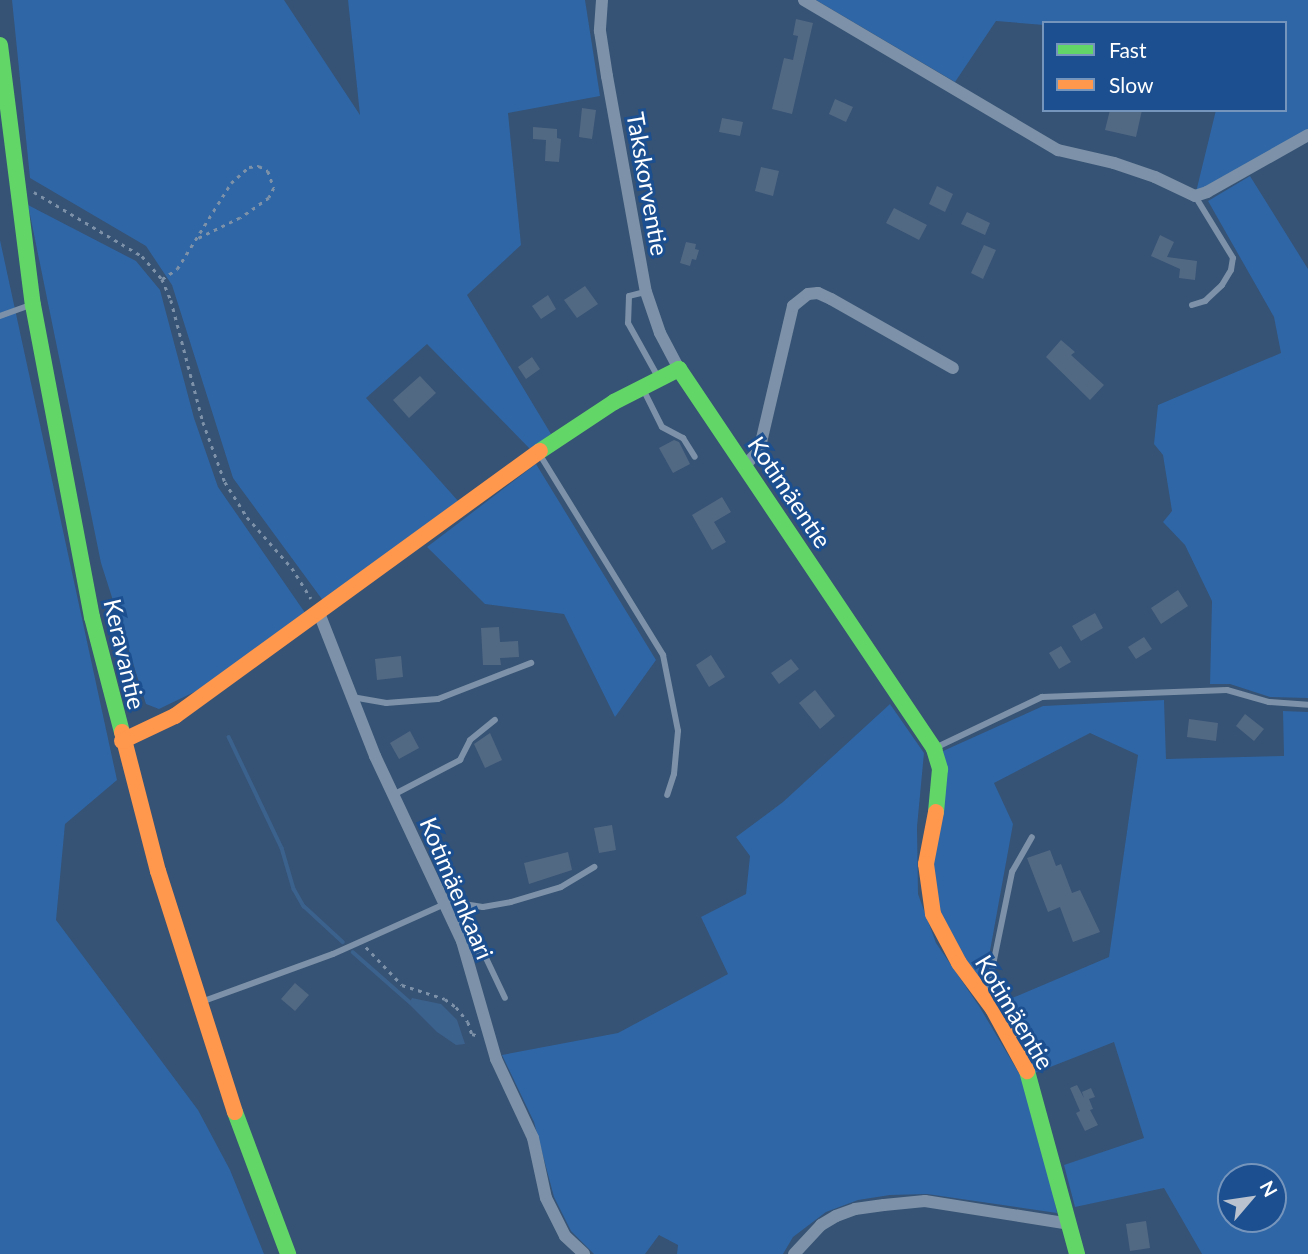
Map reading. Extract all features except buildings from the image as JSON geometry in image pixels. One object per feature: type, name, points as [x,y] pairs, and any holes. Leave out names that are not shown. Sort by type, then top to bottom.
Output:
[{"type":"street","name":"Takskorventie","points":[[602,0],[600,31],[646,292],[660,333],[679,369]]},
{"type":"street","points":[[804,0],[1058,150],[1135,170],[1195,196],[1207,192],[1308,135]]},
{"type":"street","name":"Keravantie","points":[[0,45],[33,305],[92,617],[122,741],[199,1003],[232,1105],[288,1254]]},
{"type":"street","points":[[744,466],[759,451],[793,306],[808,294],[818,293],[831,299],[953,368]]},
{"type":"street","points":[[122,741],[175,716],[566,432],[642,387],[679,369]]},
{"type":"street","name":"Kotimäentie","points":[[679,369],[934,749],[940,769],[940,788],[926,864],[928,894],[944,937],[1021,1056],[1033,1085],[1077,1254]]},
{"type":"street","name":"Kotimäenkaari","points":[[319,613],[350,696],[393,795],[462,941],[490,1042],[506,1083],[533,1138],[551,1211],[565,1236],[584,1254]]},
{"type":"street","points":[[794,1254],[821,1225],[836,1216],[855,1209],[884,1205],[925,1201],[1070,1224]]},
{"type":"lane","points":[[1192,305],[1205,301],[1222,285],[1231,270],[1233,258],[1195,196]]},
{"type":"lane","points":[[646,292],[629,296],[628,323],[659,378]]},
{"type":"lane","points":[[0,316],[33,305]]},
{"type":"lane","points":[[642,387],[662,427],[683,438],[695,457]]},
{"type":"lane","points":[[539,453],[663,655],[678,731],[674,774],[667,795]]},
{"type":"lane","points":[[350,696],[386,703],[438,699],[531,663]]},
{"type":"lane","points":[[934,749],[1042,697],[1227,690],[1269,702],[1308,705]]},
{"type":"lane","points":[[393,795],[460,760],[470,740],[495,720]]},
{"type":"lane","points":[[986,1000],[1012,872],[1032,837]]},
{"type":"lane","points":[[199,1003],[333,954],[359,940],[445,904],[457,902],[483,907],[511,902],[561,887],[594,867]]},
{"type":"lane","points":[[462,941],[486,958],[505,998]]},
{"type":"path","points":[[162,279],[177,269],[197,239],[207,225],[217,201],[231,183],[248,167],[259,166],[268,172],[274,188],[269,198],[240,218],[197,239]]},
{"type":"path","points":[[16,187],[39,194],[142,256],[162,279],[171,300],[204,422],[225,482],[247,517],[292,568],[319,613]]},
{"type":"path","points":[[359,940],[402,985],[445,999],[465,1016],[471,1034],[490,1042]]},
{"type":"shaded area","points":[[12,0],[284,0],[360,115],[348,0],[585,0],[600,96],[508,113],[521,245],[467,295],[551,434],[530,449],[427,344],[366,398],[459,502],[324,602],[233,478],[172,285],[146,246],[30,178]]},
{"type":"shaded area","points":[[816,0],[1308,0],[1308,131],[1196,192],[1216,112],[1287,112],[1287,21],[1042,21],[1042,25],[996,21],[955,82]]},
{"type":"shaded area","points":[[1250,176],[1308,269],[1308,698],[1270,697],[1230,684],[1210,684],[1212,601],[1185,545],[1163,522],[1172,511],[1163,455],[1154,444],[1158,405],[1281,353],[1274,317],[1208,201]]},
{"type":"shaded area","points":[[28,205],[136,261],[160,290],[194,418],[218,487],[308,617],[219,680],[159,709],[146,704],[101,563]]},
{"type":"shaded area","points":[[0,240],[117,780],[65,824],[56,920],[198,1110],[230,1170],[264,1254],[0,1254]]},
{"type":"shaded area","points":[[536,464],[656,660],[615,717],[564,614],[485,604],[427,547]]},
{"type":"shaded area","points":[[1164,700],[1166,759],[1284,756],[1283,711],[1308,712],[1308,1254],[1202,1254],[1164,1188],[1075,1207],[1064,1165],[1144,1138],[1114,1042],[1035,1073],[998,1004],[1109,957],[1138,755],[1090,733],[994,783],[1013,824],[984,984],[963,960],[937,907],[933,864],[943,751],[1043,706]]},
{"type":"shaded area","points":[[890,704],[924,753],[917,827],[918,894],[936,943],[979,1006],[1023,1080],[1047,1163],[1057,1213],[927,1194],[890,1195],[858,1200],[826,1212],[793,1237],[783,1254],[677,1254],[678,1245],[659,1235],[645,1254],[594,1254],[571,1231],[554,1197],[534,1122],[502,1055],[618,1033],[728,974],[701,917],[746,894],[750,856],[736,837],[783,802]]},
{"type":"shaded area","points":[[412,998],[441,1004],[457,1020],[465,1044],[456,1045],[437,1032],[409,1004]]},
{"type":"waterway","points":[[229,737],[282,848],[294,889],[304,906],[343,942]]},
{"type":"waterway","points":[[353,952],[410,1002]]},
{"type":"traffic: fast","points":[[0,45],[33,305],[92,617],[122,732]]},
{"type":"traffic: fast","points":[[540,451],[614,402],[679,369],[934,749],[940,769],[936,812]]},
{"type":"traffic: fast","points":[[1027,1071],[1077,1254]]},
{"type":"traffic: fast","points":[[235,1112],[288,1254]]},
{"type":"traffic: slow","points":[[122,741],[175,716],[540,451]]},
{"type":"traffic: slow","points":[[122,732],[158,871],[235,1112]]},
{"type":"traffic: slow","points":[[936,812],[926,864],[933,914],[959,963],[993,1009],[1027,1071]]}]
